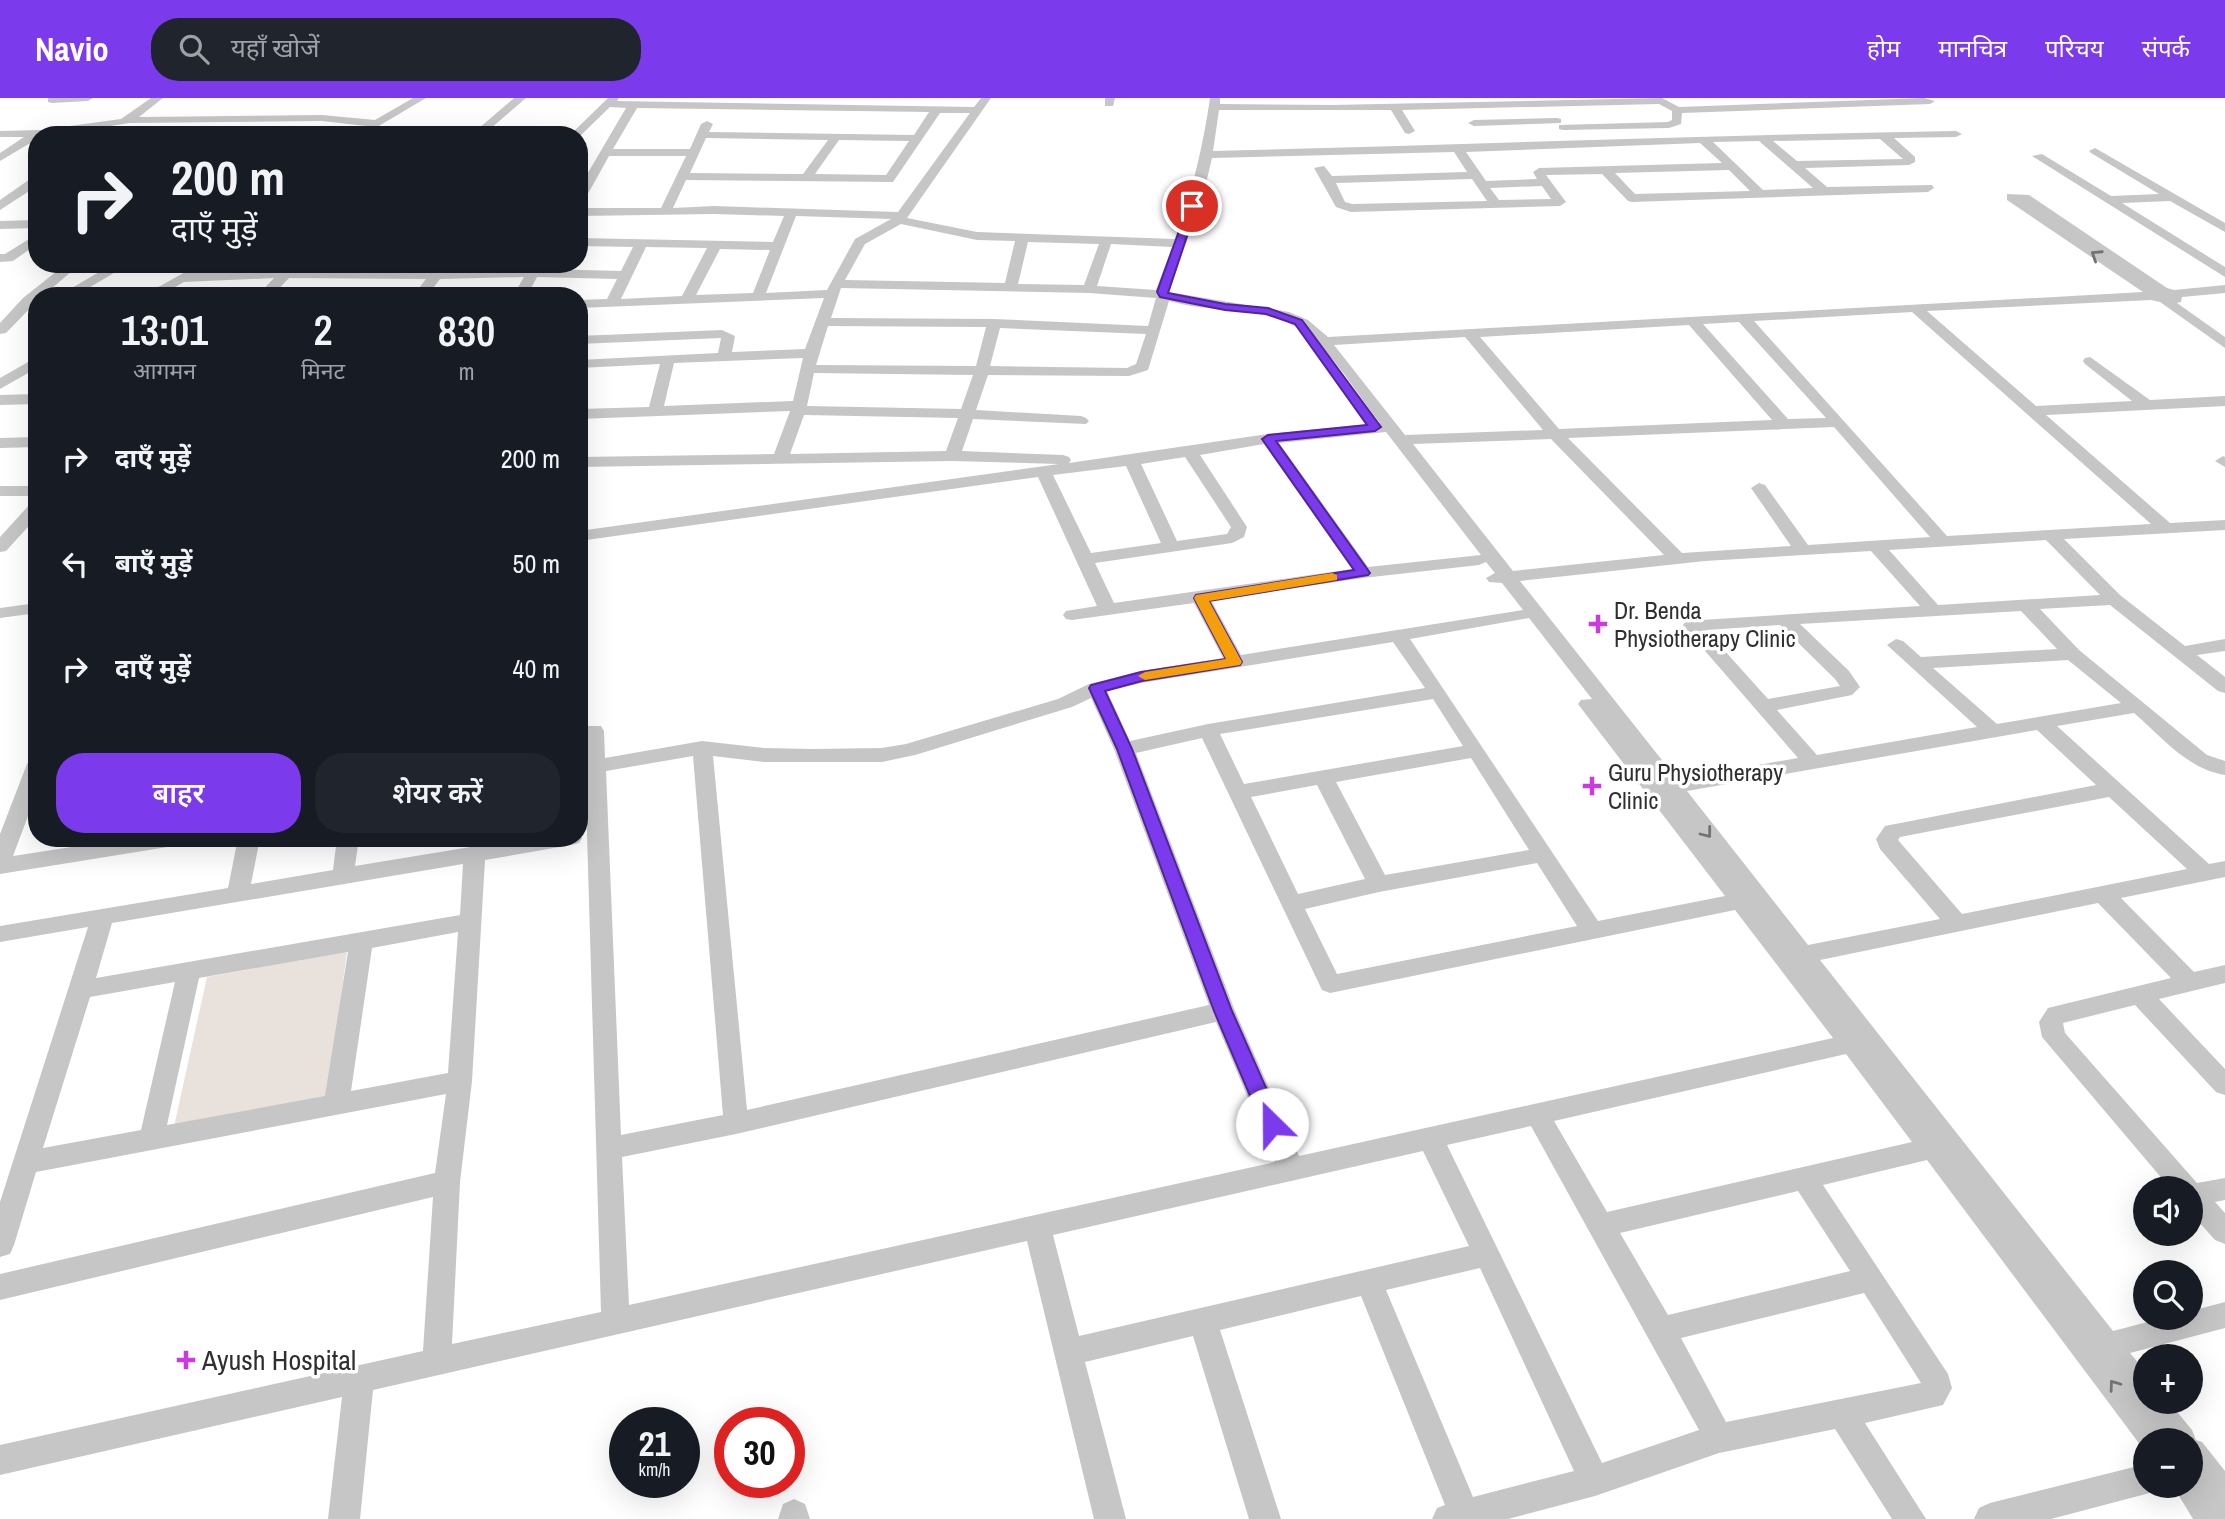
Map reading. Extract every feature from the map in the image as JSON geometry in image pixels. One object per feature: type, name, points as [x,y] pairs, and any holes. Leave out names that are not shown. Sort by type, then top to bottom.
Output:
[{"type":"street","points":[[55,98],[52,100],[88,98]]},
{"type":"street","points":[[118,126],[158,98]]},
{"type":"street","points":[[374,126],[421,98]]},
{"type":"street","points":[[486,126],[521,98]]},
{"type":"street","points":[[900,108],[907,98]]},
{"type":"street","points":[[780,460],[798,407],[811,353],[834,289],[860,242],[901,218],[986,98]]},
{"type":"street","points":[[592,135],[610,101],[633,104],[978,110]]},
{"type":"street","points":[[809,369],[1129,372],[1143,366],[1164,295],[1162,292],[1198,192],[1207,155],[1214,102],[1394,106],[1457,102],[1542,104],[1661,101],[1677,110],[1736,102],[1930,101]]},
{"type":"street","points":[[1803,101],[1848,137]]},
{"type":"street","points":[[1457,102],[1474,122],[1479,134]]},
{"type":"street","points":[[1736,102],[1793,165],[1824,191]]},
{"type":"street","points":[[592,135],[633,104]]},
{"type":"street","points":[[1542,104],[1560,124],[1572,146]]},
{"type":"street","points":[[666,212],[715,106]]},
{"type":"street","points":[[1394,106],[1409,131]]},
{"type":"street","points":[[682,176],[889,180],[936,110]]},
{"type":"street","points":[[1474,122],[1669,125],[1677,122],[1677,110]]},
{"type":"street","points":[[2,135],[23,122],[53,120],[300,118],[377,124]]},
{"type":"street","points":[[284,126],[300,118]]},
{"type":"street","points":[[86,126],[129,119]]},
{"type":"street","points":[[183,126],[191,119]]},
{"type":"street","points":[[46,126],[53,120]]},
{"type":"street","points":[[2,135],[28,134]]},
{"type":"street","points":[[592,135],[604,153]]},
{"type":"street","points":[[702,135],[917,138]]},
{"type":"street","points":[[807,177],[836,136]]},
{"type":"street","points":[[1793,165],[1910,160],[1884,136]]},
{"type":"street","points":[[1207,155],[1572,146],[1703,139],[1952,137]]},
{"type":"street","points":[[3,153],[28,139]]},
{"type":"street","points":[[1703,139],[1760,194]]},
{"type":"street","points":[[1329,180],[1495,204],[1560,202],[1525,147]]},
{"type":"street","points":[[1458,149],[1495,204]]},
{"type":"street","points":[[2095,151],[2225,228]]},
{"type":"street","points":[[604,153],[693,152]]},
{"type":"street","points":[[588,184],[604,153]]},
{"type":"street","points":[[2038,156],[2225,273]]},
{"type":"street","points":[[1860,163],[1892,190]]},
{"type":"street","points":[[588,166],[599,166]]},
{"type":"street","points":[[1605,170],[1632,198],[1732,166]]},
{"type":"street","points":[[1320,168],[1329,180],[1339,204],[1351,208],[1413,192],[1477,180],[1605,170],[1760,194],[1927,188]]},
{"type":"street","points":[[0,206],[28,186]]},
{"type":"street","points":[[2109,200],[2172,197]]},
{"type":"street","points":[[588,212],[714,210],[901,218],[977,236],[1180,243]]},
{"type":"street","points":[[758,297],[791,213]]},
{"type":"street","points":[[2054,222],[2225,332]]},
{"type":"street","points":[[0,225],[28,224]]},
{"type":"street","points":[[1011,287],[1022,238]]},
{"type":"street","points":[[1088,289],[1106,241]]},
{"type":"street","points":[[588,242],[779,246]]},
{"type":"street","points":[[612,303],[642,243]]},
{"type":"street","points":[[3,260],[28,244]]},
{"type":"street","points":[[686,300],[715,246]]},
{"type":"street","points":[[45,287],[63,273]]},
{"type":"street","points":[[82,287],[107,273]]},
{"type":"street","points":[[166,287],[192,273]]},
{"type":"street","points":[[184,278],[243,273]]},
{"type":"street","points":[[273,287],[286,273]]},
{"type":"street","points":[[427,287],[438,273]]},
{"type":"street","points":[[588,273],[624,275]]},
{"type":"street","points":[[588,304],[758,297],[834,289],[1088,289],[1164,295],[1268,312],[1311,328],[1324,341],[1479,560],[1500,577],[1522,615],[1740,901],[1793,957]]},
{"type":"street","points":[[2166,296],[2225,289]]},
{"type":"street","points":[[1324,341],[1915,308],[2225,295]]},
{"type":"street","points":[[2166,296],[2225,344]]},
{"type":"street","points":[[0,331],[28,301]]},
{"type":"street","points":[[1915,308],[2166,529]]},
{"type":"street","points":[[0,331],[28,316]]},
{"type":"street","points":[[1744,319],[1943,542]]},
{"type":"street","points":[[824,322],[994,323],[1155,330]]},
{"type":"street","points":[[1298,322],[1389,431],[1500,577],[1671,787],[1793,957],[2098,1348],[2148,1428]]},
{"type":"street","points":[[1695,322],[1784,424]]},
{"type":"street","points":[[952,456],[961,437],[965,414],[982,371],[994,323]]},
{"type":"street","points":[[1468,333],[1553,432],[1677,558]]},
{"type":"street","points":[[588,340],[722,334],[728,336],[724,358]]},
{"type":"street","points":[[588,364],[811,353]]},
{"type":"street","points":[[656,409],[668,359]]},
{"type":"street","points":[[2090,360],[2146,405]]},
{"type":"street","points":[[0,386],[28,367]]},
{"type":"street","points":[[0,400],[28,399]]},
{"type":"street","points":[[2033,411],[2225,401]]},
{"type":"street","points":[[588,413],[656,409],[798,407],[1081,421]]},
{"type":"street","points":[[588,535],[1131,461],[1268,439],[1389,431],[1553,432],[1838,422]]},
{"type":"street","points":[[1268,439],[1363,573]]},
{"type":"street","points":[[0,443],[28,442]]},
{"type":"street","points":[[1084,559],[1232,538],[1238,533],[1239,527],[1190,452]]},
{"type":"street","points":[[588,462],[952,456],[1031,457],[1099,464]]},
{"type":"street","points":[[1131,461],[1171,547]]},
{"type":"street","points":[[1044,471],[1108,610]]},
{"type":"street","points":[[1759,488],[1802,550]]},
{"type":"street","points":[[0,491],[28,491]]},
{"type":"street","points":[[0,547],[28,517]]},
{"type":"street","points":[[1500,577],[1677,558],[2225,526]]},
{"type":"street","points":[[2050,535],[2114,599],[2225,687]]},
{"type":"street","points":[[1875,545],[1933,610]]},
{"type":"street","points":[[1072,615],[1363,573],[1479,560]]},
{"type":"street","points":[[1201,598],[1235,662]]},
{"type":"street","points":[[1813,762],[1687,620],[1785,620],[2114,599]]},
{"type":"street","points":[[2026,605],[2072,654],[2200,760],[2225,768]]},
{"type":"street","points":[[0,613],[28,609]]},
{"type":"street","points":[[590,770],[702,748],[764,755],[881,755],[908,750],[1065,703],[1096,688],[1141,677],[1522,615]]},
{"type":"street","points":[[1763,706],[1845,691],[1850,687],[1842,675],[1785,620]]},
{"type":"street","points":[[1398,635],[1438,692],[1593,932]]},
{"type":"street","points":[[1896,645],[1993,732]]},
{"type":"street","points":[[2182,652],[2225,645]]},
{"type":"street","points":[[1917,663],[2072,654]]},
{"type":"street","points":[[1096,688],[1125,749],[1223,1011],[1292,1169]]},
{"type":"street","points":[[1125,749],[1208,730],[1438,692]]},
{"type":"street","points":[[1671,787],[2138,706]]},
{"type":"street","points":[[2041,723],[2113,789],[2215,871]]},
{"type":"street","points":[[1208,730],[1330,984],[1740,901]]},
{"type":"street","points":[[594,732],[590,770],[589,835],[615,1321]]},
{"type":"street","points":[[702,748],[736,1123]]},
{"type":"street","points":[[1238,792],[1474,751]]},
{"type":"street","points":[[1323,777],[1379,884]]},
{"type":"street","points":[[1957,923],[1891,849],[1887,839],[1894,831],[2113,789]]},
{"type":"street","points":[[0,864],[28,804]]},
{"type":"street","points":[[0,864],[118,847]]},
{"type":"street","points":[[238,894],[247,847]]},
{"type":"street","points":[[343,876],[347,847]]},
{"type":"street","points":[[0,934],[517,847]]},
{"type":"street","points":[[437,1362],[447,1182],[460,1081],[475,854]]},
{"type":"street","points":[[1291,904],[1379,884],[1542,855]]},
{"type":"street","points":[[1793,957],[2215,871]]},
{"type":"street","points":[[2102,894],[2189,982]]},
{"type":"street","points":[[0,1245],[103,917]]},
{"type":"street","points":[[80,990],[470,922]]},
{"type":"street","points":[[337,1103],[361,941]]},
{"type":"street","points":[[152,1141],[189,971]]},
{"type":"street","points":[[2176,1176],[2054,1037],[2051,1022],[2056,1015],[2225,974]]},
{"type":"street","points":[[2140,994],[2225,1085]]},
{"type":"street","points":[[607,1149],[736,1123],[1223,1011]]},
{"type":"street","points":[[0,1460],[1858,1042]]},
{"type":"street","points":[[1858,1042],[1932,1148],[2098,1348],[2133,1383]]},
{"type":"street","points":[[25,1163],[460,1081]]},
{"type":"street","points":[[1537,1114],[1661,1330],[1719,1438]]},
{"type":"street","points":[[1430,1138],[1595,1481]]},
{"type":"street","points":[[1601,1225],[1932,1148]]},
{"type":"street","points":[[1369,1282],[1457,1517],[1595,1481],[1719,1438],[1933,1395],[1937,1388],[1933,1374],[1804,1178]]},
{"type":"street","points":[[0,1287],[447,1182]]},
{"type":"street","points":[[2203,1191],[2225,1189]]},
{"type":"street","points":[[2203,1207],[2225,1232]]},
{"type":"street","points":[[1037,1226],[1110,1519]]},
{"type":"street","points":[[1069,1352],[1488,1254]]},
{"type":"street","points":[[1661,1330],[1871,1279]]},
{"type":"street","points":[[2098,1348],[2225,1315]]},
{"type":"street","points":[[1203,1321],[1265,1519]]},
{"type":"street","points":[[344,1519],[359,1379]]},
{"type":"street","points":[[2160,1414],[2171,1428]]},
{"type":"street","points":[[1843,1415],[1910,1519]]},
{"type":"street","points":[[2203,1468],[2225,1496]]},
{"type":"street","points":[[1990,1519],[2133,1482]]},
{"type":"street","points":[[2197,1498],[2212,1519]]},
{"type":"shaded area","points":[[347,952],[327,1101],[173,1131],[207,977]]},
{"type":"slow traffic","points":[[1145,676],[1235,662],[1201,598],[1332,577]]},
{"type":"place","name":"Dr. Benda Physiotherapy Clinic","points":[[1598,624]]},
{"type":"place","name":"Guru Physiotherapy Clinic","points":[[1592,786]]},
{"type":"place","name":"Ayush Hospital","points":[[186,1360]]},
{"type":"route","points":[[1192,206],[1162,292],[1164,295],[1173,299],[1268,312],[1298,322],[1375,427],[1268,439],[1363,573],[1201,598],[1235,662],[1141,677],[1096,688],[1125,749],[1223,1011],[1272,1124]]}]
